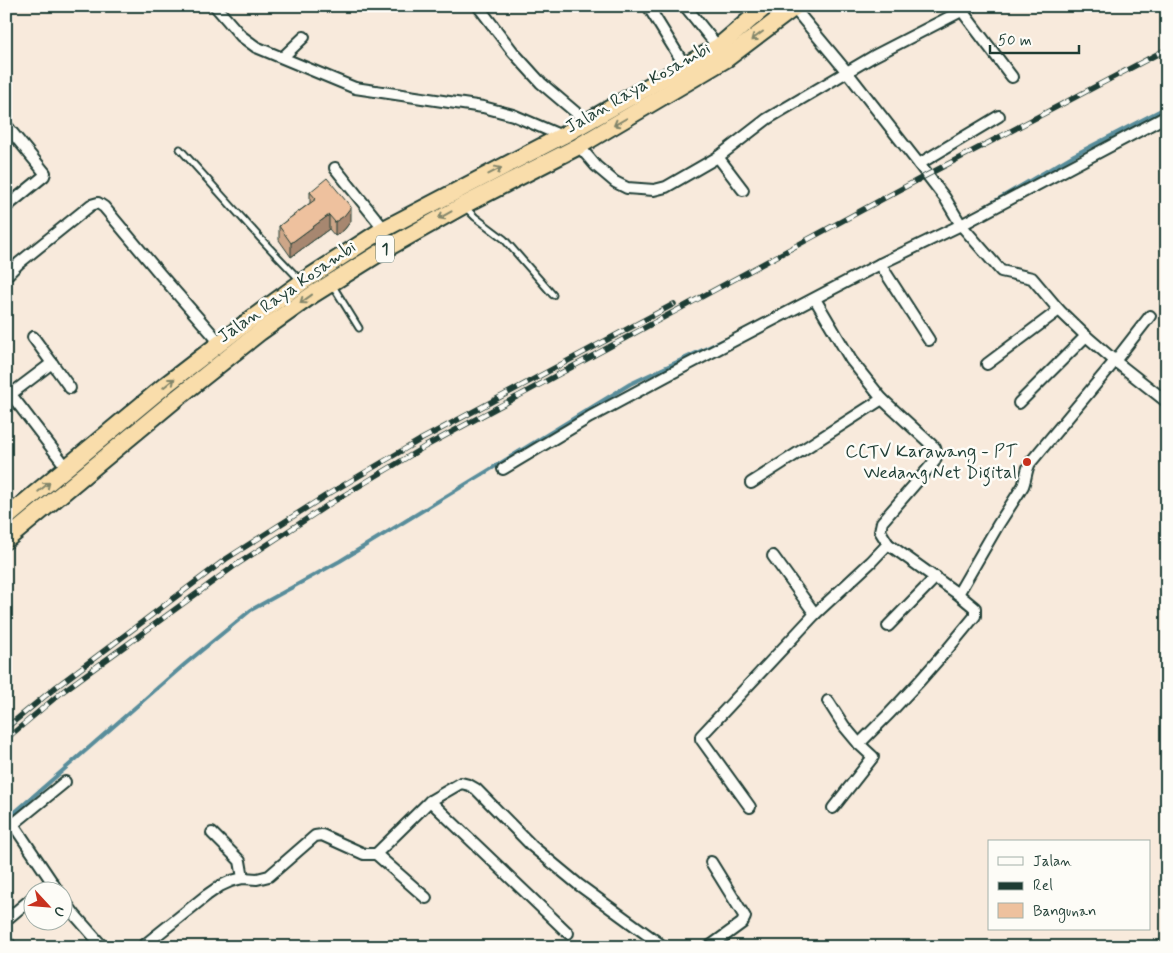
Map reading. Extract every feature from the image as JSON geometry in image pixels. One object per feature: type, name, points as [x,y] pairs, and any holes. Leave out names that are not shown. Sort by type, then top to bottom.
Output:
[{"type":"highway","name":"Jalan Raya Kosambi","points":[[6,518],[167,384],[302,282],[384,229],[562,136],[718,48],[766,6]]},
{"type":"highway","name":"Jalan Raya Kosambi","points":[[6,540],[184,392],[260,332],[331,283],[389,247],[464,205],[579,146],[726,59],[795,7]]},
{"type":"street","points":[[215,6],[247,42],[355,88],[483,107],[513,115],[562,136]]},
{"type":"street","points":[[478,6],[513,52],[541,83],[587,122]]},
{"type":"street","points":[[648,6],[685,66]]},
{"type":"street","points":[[685,6],[718,48]]},
{"type":"street","points":[[795,7],[919,164],[960,223],[1002,271],[1032,278],[1059,310],[1086,336],[1167,402]]},
{"type":"street","points":[[579,146],[596,166],[615,182],[627,188],[654,190],[666,187],[718,157],[767,119],[912,35],[966,8],[1012,77]]},
{"type":"street","points":[[283,57],[304,37]]},
{"type":"street","points":[[919,164],[999,116]]},
{"type":"street","points":[[503,469],[590,417],[880,264],[1167,116]]},
{"type":"street","points":[[6,125],[45,173],[44,176],[6,206]]},
{"type":"street","points":[[718,157],[743,190]]},
{"type":"street","points":[[335,168],[384,229]]},
{"type":"street","points":[[6,276],[76,216],[91,205],[98,203],[104,207],[220,343]]},
{"type":"street","points":[[880,264],[929,340]]},
{"type":"street","points":[[815,299],[851,360],[882,399],[935,448],[938,455],[882,522],[880,531],[888,544],[936,577],[975,608],[975,616],[940,659],[888,716],[859,744]]},
{"type":"street","points":[[987,364],[1059,310]]},
{"type":"street","points":[[958,594],[1023,486],[1030,463],[1150,316]]},
{"type":"street","points":[[1019,403],[1086,336]]},
{"type":"street","points":[[32,337],[70,388]]},
{"type":"street","points":[[52,363],[8,391],[67,468]]},
{"type":"street","points":[[751,482],[882,399]]},
{"type":"street","points":[[750,807],[700,739],[701,736],[815,614],[888,544]]},
{"type":"street","points":[[773,556],[815,614]]},
{"type":"street","points":[[888,626],[936,577]]},
{"type":"street","points":[[828,701],[844,726],[859,744],[872,755],[873,759],[833,808]]},
{"type":"street","points":[[50,880],[10,827],[65,782]]},
{"type":"street","points":[[376,854],[430,802],[461,783],[472,786],[532,846],[587,891],[664,947]]},
{"type":"street","points":[[430,802],[568,933]]},
{"type":"street","points":[[212,833],[237,857],[241,865],[243,878]]},
{"type":"street","points":[[142,947],[207,895],[231,881],[269,876],[310,839],[318,835],[364,854],[376,854],[426,898]]},
{"type":"street","points":[[709,947],[742,923],[746,917],[711,862]]},
{"type":"street","points":[[6,920],[22,906]]},
{"type":"street","points":[[72,911],[103,947]]},
{"type":"street","points":[[6,941],[12,947]]},
{"type":"lane","points":[[180,148],[302,282]]},
{"type":"lane","points":[[464,205],[475,218],[504,239],[553,295]]},
{"type":"lane","points":[[331,283],[360,328]]},
{"type":"building","points":[[327,178],[351,207],[344,216],[335,222],[329,215],[291,243],[279,226],[316,199],[310,192]]},
{"type":"waterway","points":[[978,211],[1074,155],[1167,107]]},
{"type":"waterway","points":[[6,820],[185,664],[251,610],[340,561],[630,384],[726,339]]},
{"type":"railway","points":[[6,739],[62,692],[233,567],[331,503],[426,446],[927,175],[1167,49]]},
{"type":"railway","points":[[6,728],[56,687],[226,559],[325,496],[420,440],[674,304]]},
{"type":"place","name":"CCTV Karawang - PT Wedang Net Digital","points":[[1027,462]]}]
